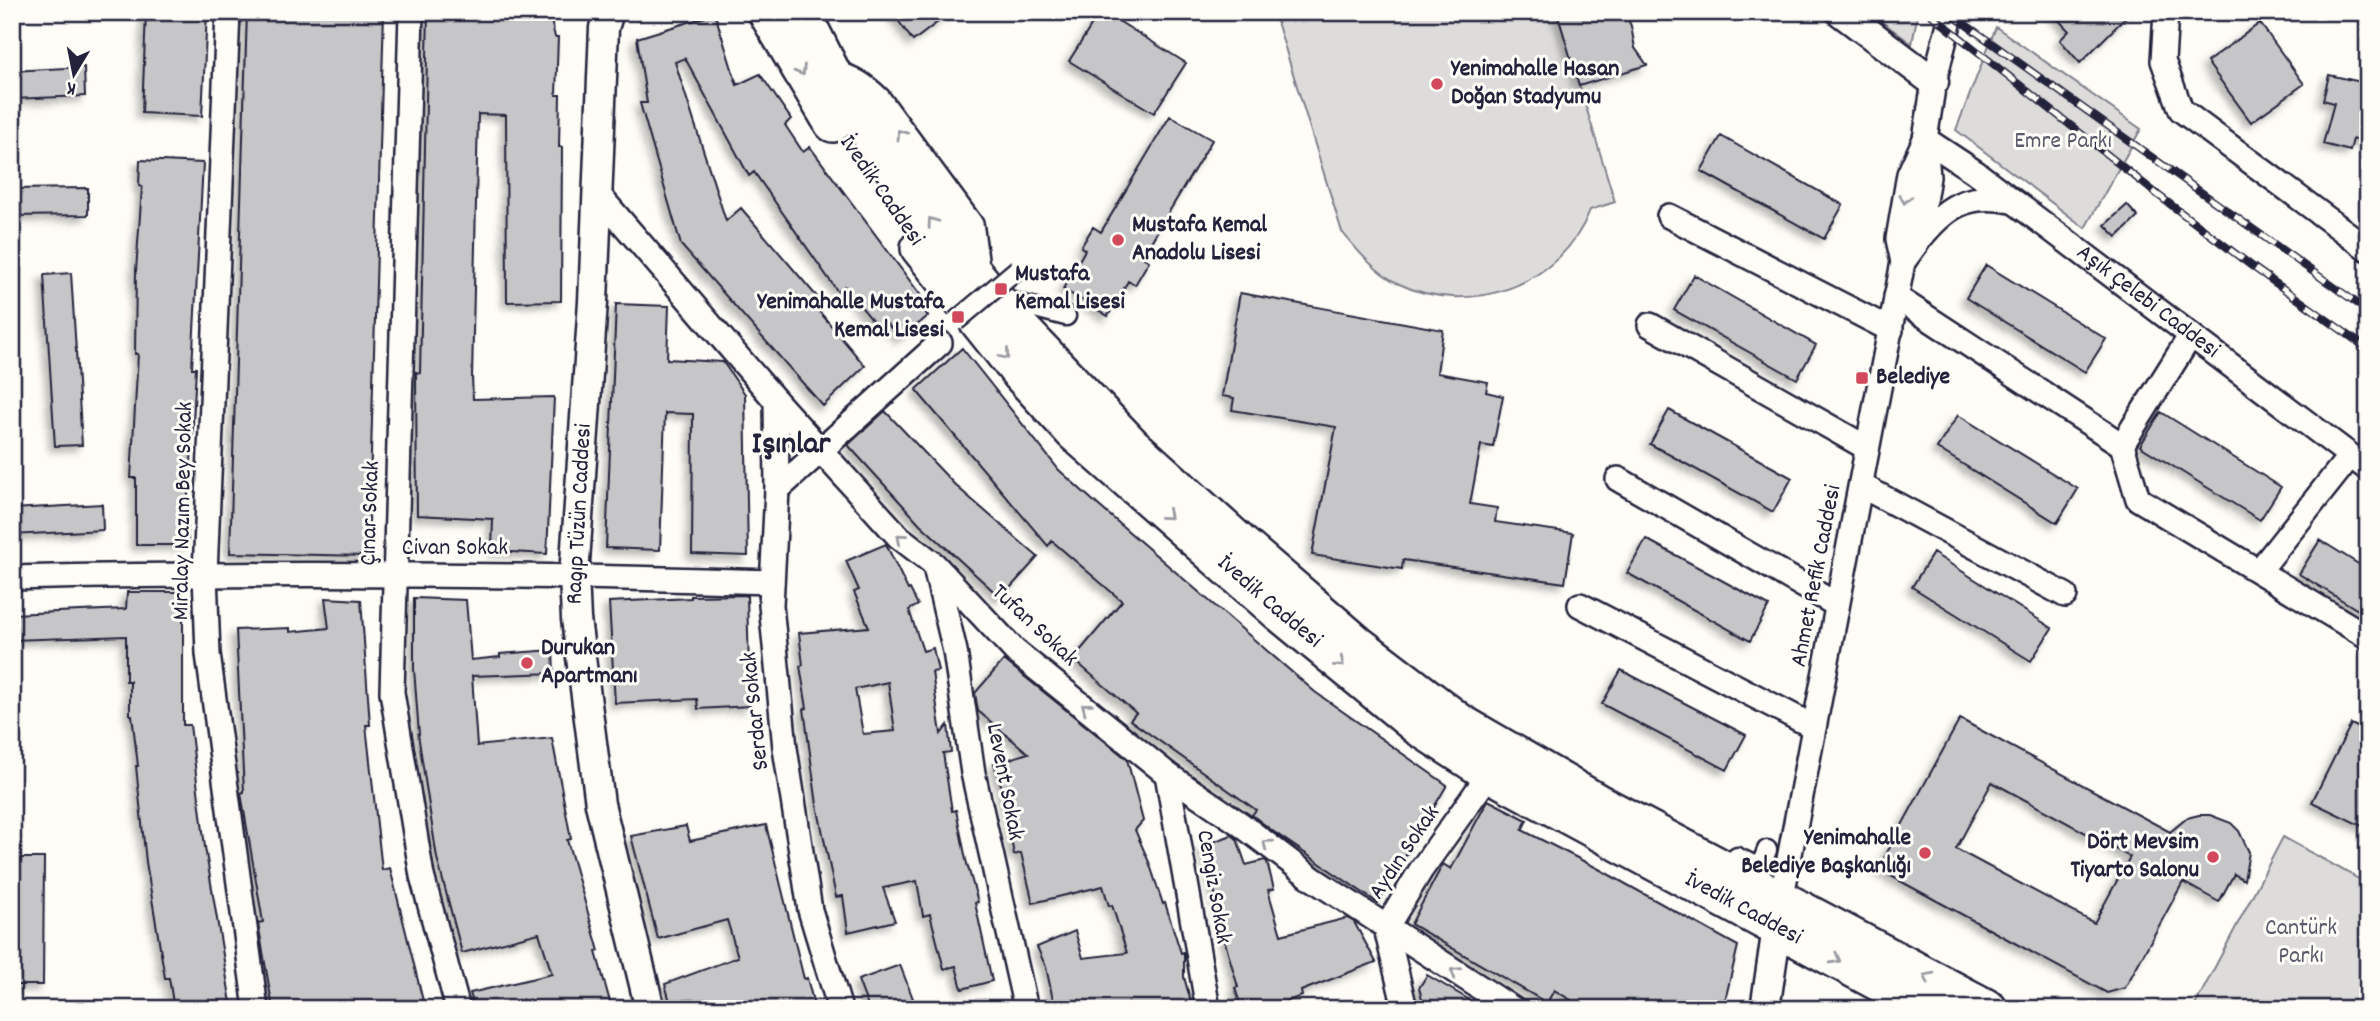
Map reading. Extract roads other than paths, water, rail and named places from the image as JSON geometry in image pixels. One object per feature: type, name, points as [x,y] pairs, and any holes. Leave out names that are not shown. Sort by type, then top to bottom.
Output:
[{"type":"main road","name":"İvedik Caddesi","points":[[767,12],[825,111],[867,175],[973,316],[1074,432],[1142,494],[1353,674],[1419,727],[1490,773],[1778,914],[1988,1009]]},
{"type":"main road","name":"İvedik Caddesi","points":[[801,12],[832,74],[882,152],[976,278],[1088,402],[1140,453],[1305,599],[1460,723],[1596,802],[1724,868],[1778,914],[1929,1009]]},
{"type":"street","name":"Miralay Nazım Bey Sokak","points":[[228,12],[205,573],[208,654],[256,1009]]},
{"type":"street","name":"Çınar Sokak","points":[[411,12],[392,692],[422,876],[457,1009]]},
{"type":"street","points":[[1841,12],[1934,82]]},
{"type":"street","name":"Ahmet Refik Caddesi","points":[[1778,914],[1862,486],[1896,297],[1910,252],[1898,239],[1909,174],[1925,139],[1934,82],[1952,12]]},
{"type":"street","points":[[2166,12],[2162,61],[2181,110],[2368,249]]},
{"type":"street","name":"Ragıp Tüzün Caddesi","points":[[602,18],[593,303],[574,576],[576,619],[600,804],[650,1009]]},
{"type":"street","name":"Aşık Çelebi Caddesi","points":[[1925,139],[2014,201],[2359,462]]},
{"type":"street","name":"Tufan Sokak","points":[[597,193],[776,401],[899,537],[934,564],[1016,651],[1167,774],[1386,928],[1513,1009]]},
{"type":"street","points":[[1910,252],[1934,221],[1956,205],[1985,198],[2014,201]]},
{"type":"street","points":[[1670,216],[1891,330]]},
{"type":"street","points":[[956,321],[1018,269]]},
{"type":"street","points":[[1896,297],[2122,445],[2138,499],[2368,637]]},
{"type":"street","points":[[1066,316],[1016,303],[1085,379],[1150,444],[1336,613],[1457,705],[1618,802],[1760,868],[1766,850]]},
{"type":"street","points":[[1650,325],[1867,449]]},
{"type":"street","points":[[2122,445],[2191,335]]},
{"type":"street","points":[[777,490],[940,343]]},
{"type":"street","name":"Serdar Sokak","points":[[776,401],[777,490],[771,605],[785,748],[810,910],[840,1009]]},
{"type":"street","points":[[2259,571],[2359,462]]},
{"type":"street","points":[[1618,479],[1837,605]]},
{"type":"street","points":[[1862,486],[2064,595]]},
{"type":"street","name":"Levent Sokak","points":[[934,564],[955,651],[973,773],[1026,1009]]},
{"type":"street","name":"Civan Sokak","points":[[12,578],[205,573],[574,576],[772,582]]},
{"type":"street","points":[[1580,605],[1814,727]]},
{"type":"street","name":"Aydın Sokak","points":[[1405,1009],[1386,928],[1421,870],[1490,773]]},
{"type":"street","name":"Cengiz Sokak","points":[[1167,774],[1208,1009]]},
{"type":"street","points":[[1765,1009],[1778,914]]},
{"type":"railway","points":[[1928,12],[2158,195],[2368,349]]},
{"type":"railway","points":[[1948,12],[2368,311]]},
{"type":"place","name":"Yenimahalle Hasan Doğan Stadyumu","points":[[1437,84]]},
{"type":"place","name":"Mustafa Kemal Anadolu Lisesi","points":[[1118,240]]},
{"type":"place","name":"Mustafa Kemal Lisesi","points":[[1001,289]]},
{"type":"place","name":"Yenimahalle Mustafa Kemal Lisesi","points":[[958,317]]},
{"type":"place","name":"Belediye","points":[[1862,378]]},
{"type":"place","name":"Durukan Apartmanı","points":[[527,663]]},
{"type":"place","name":"Yenimahalle Belediye Başkanlığı","points":[[1925,853]]},
{"type":"place","name":"Dört Mevsim Tiyarto Salonu","points":[[2213,857]]},
{"type":"district","name":"Işınlar","points":[[791,446]]},
{"type":"park label","name":"Emre Parkı","points":[[2063,142]]},
{"type":"park label","name":"Cantürk Parkı","points":[[2301,943]]}]
